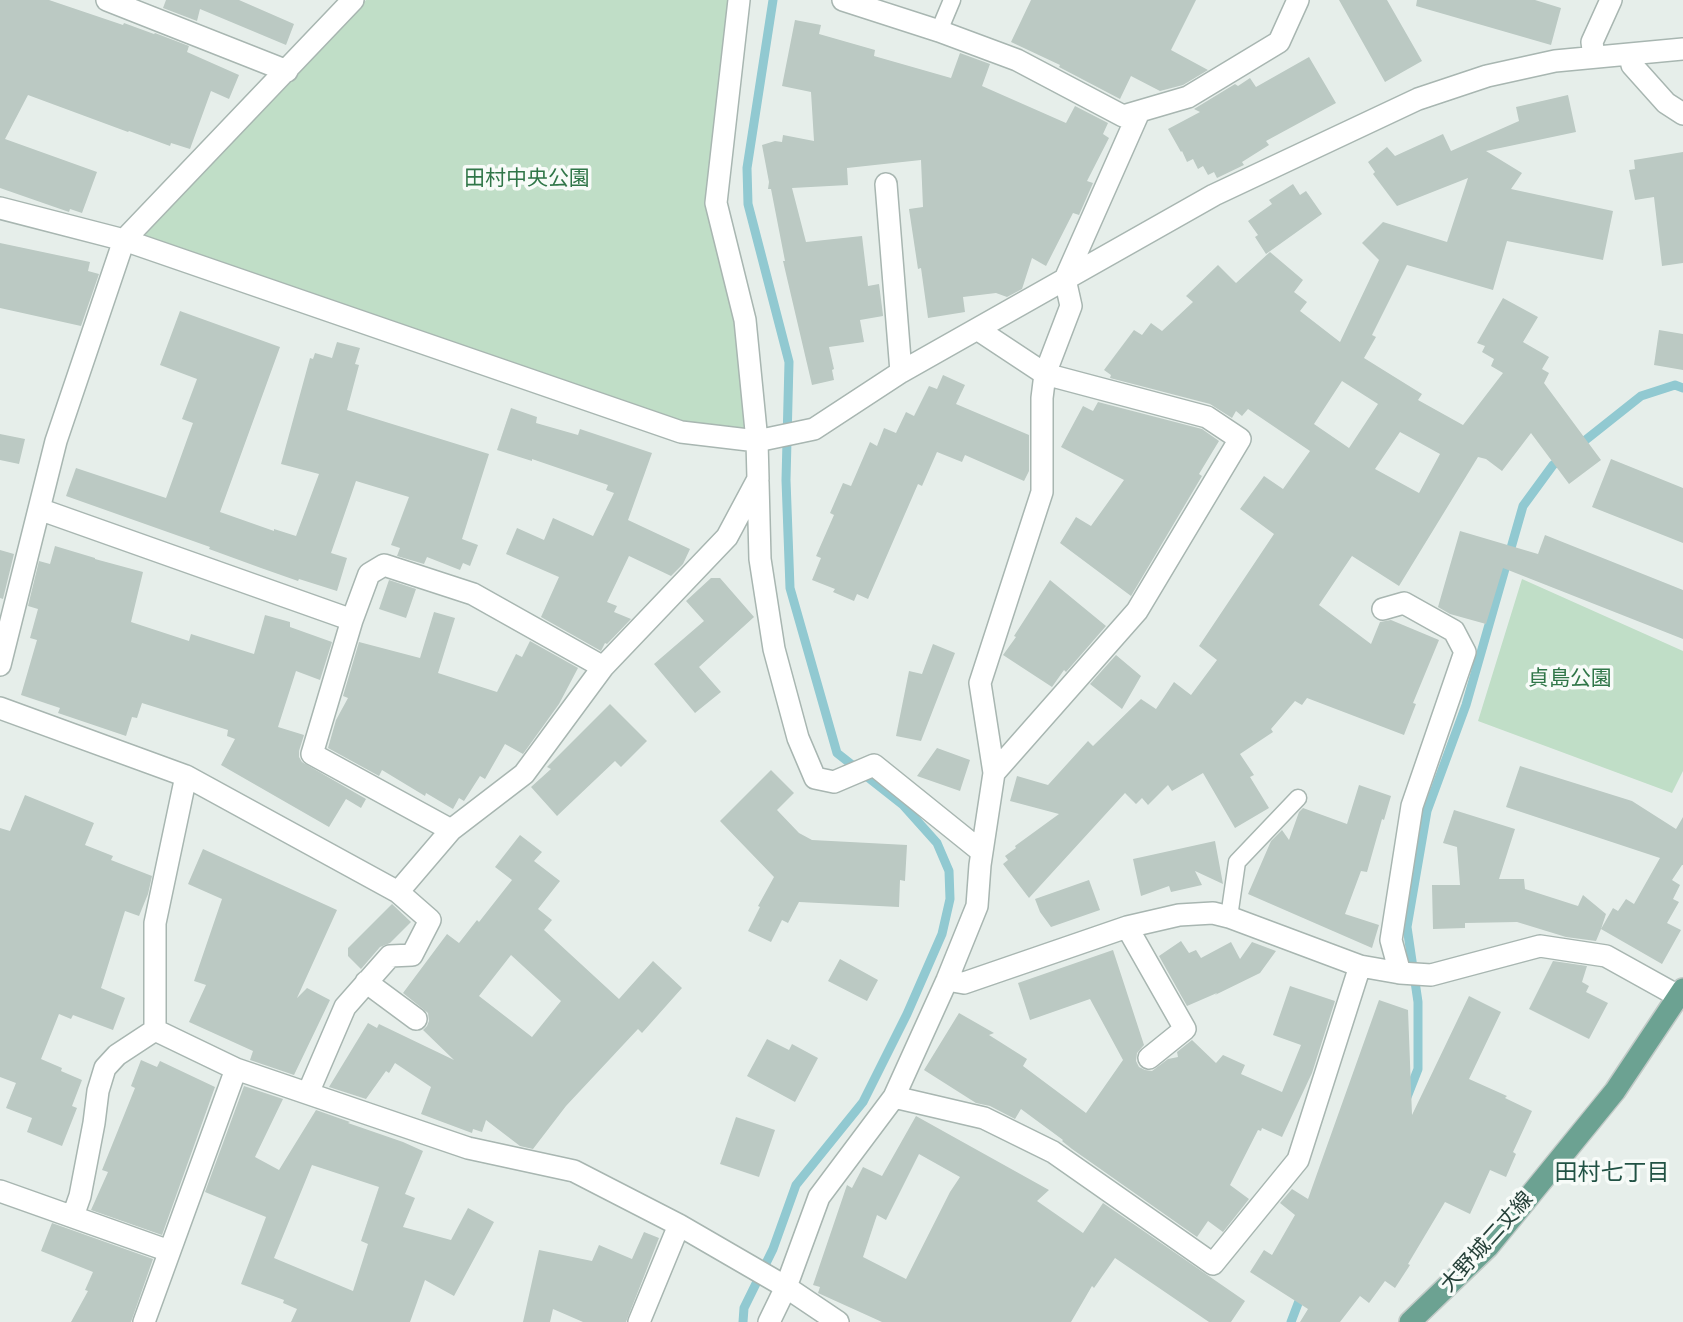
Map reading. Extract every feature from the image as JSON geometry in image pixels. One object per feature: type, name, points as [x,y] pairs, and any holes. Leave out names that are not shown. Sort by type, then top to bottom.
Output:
[{"type":"main road","name":"大野城二丈線","points":[[1410,1322],[1488,1247],[1615,1091],[1681,993]]},
{"type":"street","points":[[107,0],[287,71]]},
{"type":"street","points":[[0,665],[56,440],[124,240],[353,0]]},
{"type":"street","points":[[738,0],[716,203],[745,320],[757,441],[760,559],[774,649],[798,738],[816,778],[834,782],[874,765],[982,852]]},
{"type":"street","points":[[843,0],[1017,60],[1123,117],[1188,97],[1279,42],[1298,0]]},
{"type":"street","points":[[1594,57],[1592,42],[1611,0]]},
{"type":"street","points":[[0,208],[124,240],[681,432],[757,441],[814,429],[901,372],[1214,195],[1418,99],[1487,76],[1555,61],[1683,49]]},
{"type":"street","points":[[1630,54],[1632,65],[1666,103],[1683,114]]},
{"type":"street","points":[[769,1322],[819,1197],[894,1097],[977,906],[994,773],[980,683],[1042,492],[1042,398],[1045,374],[1071,306],[1065,279],[1139,111]]},
{"type":"street","points":[[886,184],[901,372]]},
{"type":"street","points":[[977,329],[1045,374],[1207,418],[1240,439],[1138,611],[994,773]]},
{"type":"street","points":[[398,892],[451,830],[524,774],[603,667],[727,537],[758,479]]},
{"type":"street","points":[[39,509],[352,620]]},
{"type":"street","points":[[451,830],[312,754],[352,620],[369,574],[384,565],[474,594],[603,667]]},
{"type":"street","points":[[1383,609],[1404,603],[1454,631],[1465,652],[1412,806],[1391,940],[1400,973]]},
{"type":"street","points":[[0,708],[186,776],[398,892],[430,920],[412,956],[390,956],[345,1007],[308,1093]]},
{"type":"street","points":[[155,1030],[155,923],[186,776]]},
{"type":"street","points":[[947,980],[964,983],[1127,927],[1179,915],[1213,913],[1360,966],[1400,973],[1431,975],[1540,946],[1605,956],[1681,993]]},
{"type":"street","points":[[1127,927],[1185,1029],[1149,1058]]},
{"type":"street","points":[[894,1097],[984,1118],[1053,1152],[1213,1264],[1298,1160],[1360,966]]},
{"type":"street","points":[[366,982],[416,1019]]},
{"type":"street","points":[[155,1030],[236,1069],[468,1148],[574,1171],[751,1266],[838,1322]]},
{"type":"street","points":[[73,1216],[80,1196],[105,1068],[117,1055],[155,1030]]},
{"type":"street","points":[[144,1322],[236,1069]]},
{"type":"street","points":[[0,1191],[169,1251]]},
{"type":"street","points":[[639,1322],[679,1225]]},
{"type":"lane","points":[[939,31],[952,0]]},
{"type":"lane","points":[[1229,918],[1237,862],[1298,798]]},
{"type":"green space","name":"田村中央公園","points":[[366,0],[728,0],[705,202],[736,320],[746,428],[683,421],[142,238]]},
{"type":"green space","name":"貞島公園","points":[[1522,579],[1683,651],[1683,771],[1672,793],[1478,721]]},
{"type":"building","points":[[0,0],[49,0],[123,25],[124,23],[189,46],[187,52],[239,75],[229,99],[211,91],[190,149],[171,143],[170,146],[128,132],[28,95],[5,139],[97,172],[82,213],[70,209],[69,212],[0,188]]},
{"type":"building","points":[[166,0],[239,0],[294,24],[286,45],[200,9],[197,21],[163,8]]},
{"type":"building","points":[[1031,0],[1196,0],[1171,50],[1208,70],[1183,85],[1160,91],[1131,76],[1120,99],[1059,67],[1060,65],[1011,42]]},
{"type":"building","points":[[1339,0],[1387,0],[1422,61],[1385,82]]},
{"type":"building","points":[[1417,0],[1535,0],[1561,8],[1551,45],[1416,6]]},
{"type":"building","points":[[795,20],[821,25],[819,34],[875,50],[874,56],[951,78],[960,53],[990,64],[982,86],[1066,123],[1075,106],[1108,123],[1103,134],[1109,138],[1087,181],[1093,183],[1079,215],[1073,213],[1046,266],[1032,258],[1022,289],[1007,297],[996,293],[963,297],[965,312],[928,318],[909,209],[923,207],[921,160],[847,168],[848,185],[792,188],[806,242],[862,236],[868,286],[879,284],[883,315],[860,320],[864,342],[829,347],[834,380],[812,385],[783,261],[771,189],[768,189],[762,145],[782,142],[783,135],[814,141],[811,92],[782,86]]},
{"type":"building","points":[[1309,57],[1336,103],[1266,141],[1269,145],[1242,162],[1244,165],[1217,178],[1214,172],[1208,175],[1203,166],[1198,169],[1193,159],[1187,162],[1168,129],[1200,112],[1194,109],[1235,84],[1238,86],[1250,78],[1256,87]]},
{"type":"building","points":[[1568,95],[1576,132],[1486,151],[1522,173],[1511,189],[1613,211],[1603,260],[1507,241],[1493,290],[1407,265],[1372,335],[1376,337],[1364,358],[1422,394],[1418,400],[1463,425],[1503,373],[1491,366],[1494,359],[1482,352],[1485,346],[1477,343],[1503,298],[1538,317],[1523,342],[1549,357],[1542,369],[1549,373],[1544,383],[1601,460],[1569,484],[1531,433],[1502,471],[1486,459],[1478,457],[1399,586],[1352,556],[1319,605],[1371,644],[1380,622],[1391,620],[1439,640],[1413,703],[1416,704],[1404,735],[1307,698],[1302,705],[1295,701],[1271,729],[1273,732],[1240,754],[1254,775],[1250,777],[1269,808],[1235,828],[1203,773],[1172,791],[1168,785],[1148,805],[1142,798],[1136,804],[1125,793],[1029,898],[1003,864],[1008,860],[1005,856],[1059,814],[1010,801],[1017,776],[1048,785],[1088,741],[1093,746],[1141,699],[1156,709],[1174,682],[1191,695],[1217,660],[1199,646],[1274,534],[1240,509],[1264,476],[1283,489],[1310,451],[1248,409],[1242,416],[1236,411],[1232,418],[1210,404],[1110,378],[1111,375],[1104,370],[1134,330],[1142,335],[1151,323],[1162,331],[1193,302],[1186,296],[1218,265],[1236,283],[1270,252],[1303,280],[1294,292],[1307,302],[1300,311],[1340,342],[1379,260],[1362,243],[1383,222],[1447,242],[1468,178],[1397,206],[1373,174],[1375,172],[1368,162],[1387,147],[1395,156],[1443,134],[1451,151],[1519,121],[1516,107]],"holes":[[[1342,381],[1378,404],[1349,448],[1314,424]],[[1400,432],[1440,454],[1419,493],[1375,469]]]},
{"type":"building","points":[[1683,152],[1683,263],[1662,266],[1654,197],[1635,200],[1629,170],[1635,169],[1634,160]]},
{"type":"building","points":[[1293,184],[1300,195],[1306,191],[1322,214],[1266,254],[1248,221],[1272,204],[1269,200]]},
{"type":"building","points":[[0,243],[90,262],[88,271],[99,274],[81,326],[0,308]]},
{"type":"building","points":[[180,311],[280,347],[220,512],[296,536],[319,474],[281,464],[310,358],[313,359],[315,353],[332,358],[337,342],[360,348],[355,364],[359,365],[347,410],[489,454],[462,539],[478,545],[470,566],[463,563],[460,570],[427,557],[424,564],[397,556],[400,548],[391,545],[409,497],[356,481],[331,553],[347,558],[337,591],[299,579],[298,581],[66,496],[76,468],[166,498],[193,423],[182,419],[197,379],[160,365]]},
{"type":"building","points":[[1659,330],[1683,334],[1683,370],[1654,365]]},
{"type":"building","points":[[943,375],[965,385],[956,404],[1029,435],[1029,471],[1024,481],[965,455],[962,462],[937,452],[922,486],[918,484],[868,599],[857,594],[854,601],[833,592],[835,589],[812,580],[821,558],[816,556],[834,515],[830,513],[843,483],[851,486],[870,442],[877,446],[884,428],[896,433],[906,412],[914,416],[929,386],[937,389]]},
{"type":"building","points":[[1098,402],[1202,429],[1219,441],[1199,474],[1202,476],[1131,596],[1060,543],[1076,517],[1091,526],[1124,480],[1061,447],[1083,406],[1093,411]]},
{"type":"building","points":[[511,408],[537,417],[536,423],[578,435],[580,429],[652,453],[628,520],[690,549],[683,564],[671,576],[629,556],[607,602],[617,606],[614,612],[631,619],[605,643],[601,651],[541,617],[559,577],[506,554],[517,528],[544,540],[553,518],[593,536],[614,493],[606,490],[608,485],[497,450]]},
{"type":"building","points":[[0,434],[25,439],[19,464],[0,460]]},
{"type":"building","points":[[1611,459],[1683,488],[1683,543],[1592,507]]},
{"type":"building","points":[[1460,531],[1538,554],[1545,535],[1683,590],[1683,639],[1503,568],[1486,624],[1450,614],[1438,607]]},
{"type":"building","points":[[55,546],[143,572],[131,622],[189,641],[191,634],[254,654],[265,615],[290,622],[290,627],[332,642],[320,680],[296,671],[278,727],[304,735],[299,751],[302,762],[366,799],[361,808],[346,799],[329,827],[221,765],[235,739],[227,736],[228,730],[142,703],[137,718],[132,717],[126,736],[58,713],[60,708],[21,695],[37,640],[30,638],[38,609],[28,606],[39,561],[50,564]]},
{"type":"building","points":[[0,550],[14,554],[3,599],[0,598]]},
{"type":"building","points":[[711,578],[720,578],[754,617],[699,667],[721,692],[695,713],[654,664],[704,621],[686,601]]},
{"type":"building","points":[[389,580],[416,589],[406,618],[379,609]]},
{"type":"building","points":[[1050,580],[1106,626],[1066,672],[1064,670],[1052,687],[1003,655]]},
{"type":"building","points":[[434,612],[455,618],[438,673],[497,692],[516,654],[522,657],[530,641],[578,668],[559,704],[523,754],[505,744],[485,779],[480,776],[464,801],[459,798],[453,809],[382,770],[379,776],[328,748],[336,720],[348,698],[343,696],[359,642],[420,658]]},
{"type":"building","points":[[933,644],[955,653],[921,741],[896,736],[909,671],[922,674]]},
{"type":"building","points":[[1116,655],[1141,676],[1122,709],[1090,684]]},
{"type":"building","points":[[610,704],[647,741],[621,767],[615,761],[557,816],[531,787],[551,769],[547,767]]},
{"type":"building","points":[[937,748],[970,760],[960,791],[917,776]]},
{"type":"building","points":[[1520,766],[1632,801],[1676,829],[1683,817],[1683,865],[1672,880],[1680,885],[1673,899],[1679,902],[1667,923],[1681,930],[1662,964],[1601,929],[1613,908],[1618,911],[1626,899],[1634,904],[1660,858],[1506,807]]},
{"type":"building","points":[[771,770],[794,793],[777,810],[799,833],[812,840],[907,845],[905,881],[900,880],[899,907],[799,902],[788,923],[782,920],[771,942],[748,931],[774,877],[720,821]]},
{"type":"building","points":[[1359,785],[1391,796],[1367,872],[1361,871],[1345,914],[1379,925],[1372,948],[1248,894],[1271,841],[1282,830],[1289,840],[1303,808],[1347,824]]},
{"type":"building","points":[[25,795],[94,823],[85,845],[113,856],[111,860],[152,876],[139,916],[125,911],[101,988],[125,998],[113,1030],[73,1015],[71,1019],[59,1014],[41,1059],[82,1080],[72,1106],[77,1108],[62,1146],[27,1132],[32,1118],[6,1108],[16,1083],[0,1077],[0,828],[10,831]]},
{"type":"building","points":[[1454,810],[1515,829],[1499,879],[1524,879],[1525,889],[1578,906],[1583,895],[1606,914],[1596,941],[1566,937],[1517,922],[1465,923],[1465,928],[1433,929],[1432,885],[1460,885],[1457,847],[1443,843]]},
{"type":"building","points":[[520,835],[542,852],[534,861],[560,881],[538,909],[552,920],[544,930],[619,999],[653,961],[682,988],[642,1033],[638,1029],[566,1106],[533,1149],[520,1146],[486,1120],[482,1132],[473,1129],[472,1133],[421,1114],[431,1087],[395,1063],[366,1099],[329,1087],[368,1023],[377,1028],[379,1024],[454,1060],[423,1030],[429,1021],[428,1013],[403,993],[447,934],[459,943],[512,880],[495,867]],"holes":[[[511,955],[561,1001],[532,1037],[479,996]]]},
{"type":"building","points":[[1215,841],[1223,884],[1195,871],[1202,885],[1171,892],[1169,886],[1141,896],[1133,859]]},
{"type":"building","points":[[203,849],[337,910],[297,998],[307,988],[330,1000],[294,1075],[250,1060],[253,1051],[189,1022],[206,985],[194,981],[222,899],[188,884]]},
{"type":"building","points":[[1089,880],[1100,910],[1051,927],[1040,912],[1035,899]]},
{"type":"building","points":[[392,904],[411,922],[390,943],[380,947],[361,969],[348,956],[348,948]]},
{"type":"building","points":[[1181,941],[1189,953],[1196,950],[1201,958],[1231,942],[1240,959],[1252,942],[1276,951],[1260,973],[1187,1006],[1159,956]]},
{"type":"building","points":[[1113,950],[1144,1045],[1137,1053],[1136,1061],[1139,1067],[1145,1070],[1152,1071],[1168,1059],[1178,1057],[1177,1052],[1192,1040],[1216,1063],[1223,1055],[1245,1065],[1241,1074],[1282,1092],[1301,1045],[1273,1035],[1290,986],[1335,1001],[1312,1073],[1282,1137],[1262,1128],[1261,1131],[1258,1130],[1230,1185],[1249,1199],[1223,1232],[1208,1221],[1197,1237],[1072,1149],[1021,1109],[1015,1119],[990,1106],[976,1103],[924,1070],[959,1013],[994,1033],[989,1035],[1027,1059],[1023,1066],[1086,1113],[1123,1060],[1090,999],[1030,1020],[1018,983]]},
{"type":"building","points":[[840,959],[878,980],[867,1001],[828,981]]},
{"type":"building","points":[[1553,961],[1587,966],[1582,982],[1589,986],[1586,992],[1608,1003],[1589,1039],[1529,1009]]},
{"type":"building","points":[[1469,996],[1501,1012],[1469,1079],[1532,1111],[1513,1152],[1516,1154],[1506,1177],[1490,1170],[1470,1214],[1445,1202],[1395,1288],[1385,1281],[1369,1303],[1360,1296],[1340,1322],[1300,1322],[1308,1309],[1250,1272],[1264,1250],[1272,1255],[1295,1215],[1280,1203],[1292,1189],[1308,1199],[1379,1000],[1408,1010],[1412,1115]]},
{"type":"building","points":[[767,1039],[789,1050],[792,1044],[818,1058],[795,1102],[747,1076]]},
{"type":"building","points":[[141,1060],[157,1067],[160,1061],[215,1087],[162,1235],[91,1210],[108,1172],[102,1170],[135,1088],[131,1086]]},
{"type":"building","points":[[244,1086],[283,1099],[255,1157],[279,1170],[316,1110],[423,1151],[405,1194],[415,1198],[403,1227],[451,1240],[468,1208],[494,1222],[454,1296],[425,1280],[410,1322],[291,1322],[297,1309],[283,1303],[284,1300],[241,1284],[266,1217],[205,1192]],"holes":[[[312,1165],[379,1187],[361,1241],[368,1244],[353,1291],[274,1258]]]},
{"type":"building","points":[[916,1116],[1049,1190],[1037,1201],[1083,1233],[1103,1203],[1245,1301],[1231,1322],[1209,1322],[1115,1258],[1094,1288],[1092,1286],[1071,1322],[882,1322],[818,1293],[820,1287],[813,1285],[847,1185],[852,1188],[863,1167],[882,1176]],"holes":[[[919,1154],[960,1177],[906,1279],[863,1257],[877,1215],[886,1220]]]},
{"type":"building","points":[[736,1117],[775,1130],[759,1177],[720,1164]]},
{"type":"building","points":[[52,1223],[153,1259],[131,1322],[71,1322],[88,1291],[85,1290],[93,1272],[41,1251]]},
{"type":"building","points":[[644,1232],[659,1238],[626,1322],[583,1322],[553,1309],[550,1322],[523,1322],[539,1250],[592,1261],[599,1245],[632,1259]]},
{"type":"waterway","points":[[743,1322],[744,1308],[773,1249],[796,1185],[863,1102],[907,1014],[942,934],[950,899],[949,871],[937,843],[903,805],[837,753],[790,588],[786,480],[789,362],[748,204],[747,168],[773,0]]},
{"type":"waterway","points":[[1578,446],[1641,396],[1675,385],[1683,388]]},
{"type":"waterway","points":[[1407,1097],[1418,1069],[1418,1002],[1407,927],[1427,811],[1466,705],[1523,506],[1553,465],[1562,459]]},
{"type":"waterway","points":[[1291,1322],[1302,1293]]},
{"type":"district","name":"田村七丁目","points":[[1612,1173]]}]
